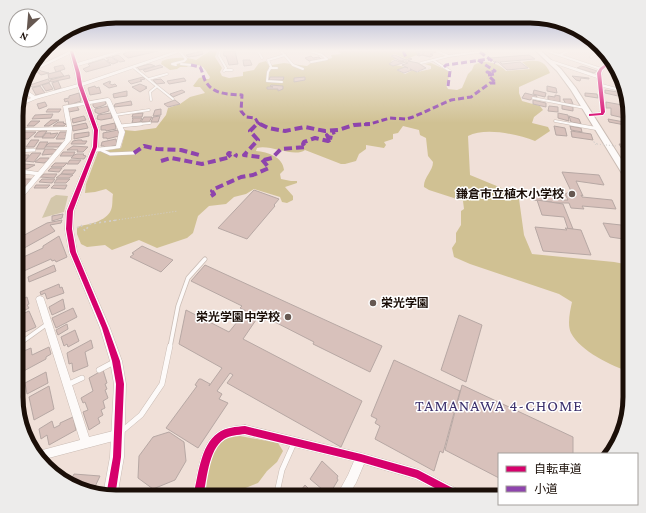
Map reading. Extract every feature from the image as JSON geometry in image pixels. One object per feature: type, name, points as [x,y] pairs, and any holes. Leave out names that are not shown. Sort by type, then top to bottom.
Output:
[{"type":"main road","points":[[563,75],[586,108],[623,168]]},
{"type":"street","points":[[77,75],[96,130],[96,150],[70,211],[69,231],[73,252],[105,328],[116,361],[120,384],[117,457],[111,490]]},
{"type":"street","points":[[24,103],[34,98],[110,75]]},
{"type":"street","points":[[590,115],[598,115],[602,114],[603,112],[599,77],[593,75]]},
{"type":"street","points":[[600,85],[619,90]]},
{"type":"street","points":[[27,92],[34,98]]},
{"type":"street","points":[[23,194],[68,140],[70,128],[64,107],[108,99],[122,132],[118,147],[96,150]]},
{"type":"street","points":[[23,128],[70,128]]},
{"type":"street","points":[[23,172],[40,174]]},
{"type":"street","points":[[40,299],[86,443]]},
{"type":"street","points":[[199,490],[208,450],[217,439],[227,432],[236,429],[361,458],[418,474],[448,490]]},
{"type":"street","points":[[43,455],[117,435]]},
{"type":"street","points":[[345,490],[361,458]]},
{"type":"lane","points":[[144,75],[156,87],[173,98]]},
{"type":"lane","points":[[149,79],[164,75]]},
{"type":"lane","points":[[268,75],[267,81],[282,82]]},
{"type":"lane","points":[[151,100],[150,92],[156,87]]},
{"type":"lane","points":[[533,98],[586,108]]},
{"type":"lane","points":[[115,115],[149,110]]},
{"type":"lane","points":[[555,121],[599,129]]},
{"type":"lane","points":[[120,126],[150,124]]},
{"type":"lane","points":[[23,151],[34,150]]},
{"type":"lane","points":[[96,150],[103,153],[113,154],[134,153]]},
{"type":"lane","points":[[117,435],[141,415],[162,384],[178,306],[183,291],[188,278],[205,259]]},
{"type":"lane","points":[[23,341],[48,323]]},
{"type":"lane","points":[[99,370],[116,361]]},
{"type":"lane","points":[[68,385],[82,378]]},
{"type":"lane","points":[[278,490],[282,470],[294,442]]},
{"type":"path","points":[[596,144],[616,146]]},
{"type":"path","points":[[69,231],[76,229],[81,225],[85,231],[90,224],[178,211]]},
{"type":"shaded area","points":[[208,75],[221,75],[229,78],[243,75],[450,75],[446,85],[448,89],[457,90],[462,88],[468,75],[546,75],[519,87],[519,93],[522,101],[540,106],[543,110],[534,117],[532,123],[548,127],[550,131],[535,141],[501,132],[483,132],[468,136],[470,175],[511,192],[519,199],[524,235],[532,254],[623,264],[623,369],[597,357],[575,340],[569,326],[572,302],[559,294],[470,264],[454,257],[452,248],[456,242],[456,233],[461,225],[461,211],[464,209],[463,201],[424,187],[425,181],[433,165],[433,162],[428,156],[426,138],[420,135],[419,130],[403,126],[398,133],[393,134],[393,139],[384,142],[386,145],[384,148],[366,145],[366,149],[359,154],[356,161],[345,164],[341,164],[305,150],[300,152],[288,152],[262,147],[257,148],[256,151],[270,154],[281,162],[284,170],[280,174],[281,179],[297,181],[297,183],[285,187],[293,196],[293,200],[287,203],[282,202],[280,197],[254,189],[246,194],[234,197],[226,204],[209,206],[198,216],[193,233],[187,238],[157,248],[139,240],[112,250],[105,245],[87,247],[81,244],[77,234],[77,227],[101,220],[109,214],[112,207],[113,194],[106,189],[85,193],[86,184],[98,152],[121,148],[125,133],[124,130],[135,131],[156,128],[166,115],[168,108],[180,104],[190,97],[205,93],[200,87],[193,86],[199,78],[203,77],[209,79],[210,77]]},
{"type":"shaded area","points":[[56,195],[68,196],[64,212],[42,218],[51,198]]},
{"type":"shaded area","points":[[240,436],[278,443],[283,451],[277,462],[267,471],[258,483],[241,490],[206,490],[209,465],[214,450],[225,439]]},
{"type":"building","points":[[48,75],[64,76],[49,79]]},
{"type":"building","points":[[69,75],[70,78],[51,82],[50,80]]},
{"type":"building","points":[[572,76],[589,79],[581,78],[580,81],[576,80]]},
{"type":"building","points":[[143,77],[145,79],[140,80],[142,81],[131,84],[128,81]]},
{"type":"building","points":[[270,77],[284,77],[283,80],[269,80]]},
{"type":"building","points":[[305,77],[305,80],[294,82],[294,78]]},
{"type":"building","points":[[184,78],[186,81],[169,84],[167,81]]},
{"type":"building","points":[[48,79],[50,82],[32,87],[30,85]]},
{"type":"building","points":[[161,79],[165,83],[157,84],[153,80]]},
{"type":"building","points":[[58,81],[61,88],[55,90],[52,83]]},
{"type":"building","points":[[110,81],[111,82],[109,83],[117,86],[109,88],[103,84]]},
{"type":"building","points":[[49,83],[53,89],[46,91],[42,85]]},
{"type":"building","points":[[140,84],[147,88],[140,92],[132,87]]},
{"type":"building","points":[[40,86],[45,93],[36,95],[32,88]]},
{"type":"building","points":[[95,86],[96,88],[99,87],[101,93],[90,95],[88,88]]},
{"type":"building","points":[[270,86],[283,86],[283,89],[278,91],[278,89],[267,89],[267,87],[273,87]]},
{"type":"building","points":[[547,86],[556,88],[557,93],[547,91]]},
{"type":"building","points":[[182,90],[185,92],[173,97],[170,94]]},
{"type":"building","points":[[534,90],[546,93],[545,97],[533,94]]},
{"type":"building","points":[[605,90],[618,92],[618,96],[605,93]]},
{"type":"building","points":[[127,91],[127,96],[114,98],[113,94]]},
{"type":"building","points":[[79,93],[81,101],[69,105],[68,101],[65,102],[64,99]]},
{"type":"building","points":[[525,93],[537,96],[536,98],[530,100],[522,98]]},
{"type":"building","points":[[585,93],[597,94],[598,98],[585,96]]},
{"type":"building","points":[[555,95],[560,96],[560,102],[548,100],[548,96],[555,97]]},
{"type":"building","points":[[563,99],[571,99],[573,104],[566,104]]},
{"type":"building","points":[[175,100],[180,104],[168,107],[164,104]]},
{"type":"building","points":[[533,100],[546,103],[546,107],[533,104]]},
{"type":"building","points":[[105,101],[106,104],[102,106],[95,108],[93,106],[93,103]]},
{"type":"building","points":[[131,101],[132,105],[114,107],[115,104]]},
{"type":"building","points":[[45,102],[47,106],[39,109],[37,104]]},
{"type":"building","points":[[606,102],[622,105],[623,118],[611,115],[611,108],[606,108]]},
{"type":"building","points":[[562,105],[573,107],[573,111],[562,109]]},
{"type":"building","points":[[77,106],[79,110],[69,112],[68,108]]},
{"type":"building","points":[[108,106],[109,111],[99,114],[95,112],[95,109]]},
{"type":"building","points":[[549,106],[558,107],[558,112],[548,111]]},
{"type":"building","points":[[48,109],[61,109],[59,112],[46,112]]},
{"type":"building","points":[[161,109],[161,115],[153,116],[155,110]]},
{"type":"building","points":[[111,113],[112,118],[101,120],[97,119],[98,115]]},
{"type":"building","points":[[143,113],[142,117],[132,117],[133,114]]},
{"type":"building","points":[[558,113],[568,115],[569,121],[558,118]]},
{"type":"building","points":[[53,114],[51,118],[32,119],[35,115]]},
{"type":"building","points":[[84,116],[86,120],[73,123],[72,119]]},
{"type":"building","points":[[160,116],[158,122],[151,122],[153,117]]},
{"type":"building","points":[[569,116],[579,119],[581,124],[571,122]]},
{"type":"building","points":[[144,117],[152,117],[149,122],[141,122]]},
{"type":"building","points":[[132,118],[142,118],[140,122],[132,123]]},
{"type":"building","points":[[608,119],[623,122],[623,125],[609,122]]},
{"type":"building","points":[[51,120],[59,120],[49,126],[44,126]]},
{"type":"building","points":[[31,121],[40,121],[34,126],[27,126]]},
{"type":"building","points":[[58,122],[64,122],[63,123],[66,124],[64,126],[53,126]]},
{"type":"building","points":[[86,123],[88,128],[73,131],[72,126]]},
{"type":"building","points":[[115,123],[116,129],[106,131],[101,130],[101,126]]},
{"type":"building","points":[[554,126],[565,128],[567,136],[556,135]]},
{"type":"building","points":[[570,126],[581,128],[582,132],[571,130]]},
{"type":"building","points":[[118,130],[119,136],[107,139],[103,138],[103,133]]},
{"type":"building","points":[[47,131],[42,137],[34,137],[38,132]]},
{"type":"building","points":[[571,131],[591,134],[593,140],[572,137]]},
{"type":"building","points":[[36,132],[28,139],[23,139],[23,133]]},
{"type":"building","points":[[60,132],[67,132],[65,136],[67,136],[64,139],[56,139]]},
{"type":"building","points":[[89,132],[89,136],[74,139],[74,134]]},
{"type":"building","points":[[46,133],[58,133],[54,138],[42,138]]},
{"type":"building","points":[[116,139],[117,145],[105,148],[104,146],[101,146],[102,142]]},
{"type":"building","points":[[31,140],[39,140],[34,147],[26,147]]},
{"type":"building","points":[[73,141],[87,141],[85,144],[71,144]]},
{"type":"building","points":[[40,142],[48,142],[44,149],[36,149]]},
{"type":"building","points":[[49,143],[63,143],[58,147],[45,147]]},
{"type":"building","points":[[619,144],[623,144],[622,149]]},
{"type":"building","points":[[73,146],[88,147],[83,152],[77,152],[78,150],[67,150]]},
{"type":"building","points":[[45,149],[57,150],[53,154],[42,155]]},
{"type":"building","points":[[63,152],[75,152],[73,156],[60,156]]},
{"type":"building","points":[[32,153],[41,153],[34,162],[25,161]]},
{"type":"building","points":[[77,154],[84,154],[83,155],[86,156],[84,159],[71,158]]},
{"type":"building","points":[[23,155],[29,155],[25,161],[23,161]]},
{"type":"building","points":[[40,158],[49,158],[49,160],[44,163],[35,162]]},
{"type":"building","points":[[70,160],[81,160],[78,164],[67,164]]},
{"type":"building","points":[[55,163],[67,163],[63,167],[51,167]]},
{"type":"building","points":[[23,165],[35,165],[27,169],[23,169]]},
{"type":"building","points":[[51,168],[62,168],[59,172],[48,171]]},
{"type":"building","points":[[64,170],[76,170],[73,174],[61,174]]},
{"type":"building","points":[[562,172],[599,175],[604,185],[576,181],[583,196],[581,195],[582,197],[612,200],[616,209],[582,206],[584,209],[571,208],[569,203],[553,203],[533,200],[530,190],[558,193],[561,200],[568,200],[565,194],[571,191]]},
{"type":"building","points":[[44,174],[57,174],[54,178],[40,177]]},
{"type":"building","points":[[61,174],[73,175],[69,178],[56,178]]},
{"type":"building","points":[[23,179],[32,179],[26,186],[23,185]]},
{"type":"building","points":[[42,179],[55,179],[52,183],[39,182]]},
{"type":"building","points":[[57,179],[70,179],[66,183],[54,183]]},
{"type":"building","points":[[36,185],[50,185],[47,188],[34,188]]},
{"type":"building","points":[[54,185],[67,185],[65,189],[51,188]]},
{"type":"building","points":[[254,190],[279,199],[274,205],[275,206],[247,239],[218,228]]},
{"type":"building","points":[[537,200],[563,204],[573,229],[568,229],[564,217],[542,215]]},
{"type":"building","points":[[63,214],[62,218],[52,221],[52,216]]},
{"type":"building","points":[[62,220],[61,223],[50,225],[55,231],[23,249],[23,236],[47,223]]},
{"type":"building","points":[[603,223],[623,225],[623,239],[610,237]]},
{"type":"building","points":[[535,227],[581,230],[591,255],[543,251]]},
{"type":"building","points":[[59,236],[67,257],[56,262],[55,260],[52,261],[51,259],[23,271],[23,257],[43,248],[43,246]]},
{"type":"building","points":[[142,246],[173,260],[161,272],[130,257],[134,254],[132,253]]},
{"type":"building","points":[[54,265],[56,271],[29,282],[28,277]]},
{"type":"building","points":[[205,265],[382,346],[370,372],[313,344],[314,342],[267,318],[265,321],[258,317],[243,339],[362,401],[341,447],[227,383],[233,375],[230,373],[217,391],[222,394],[219,399],[228,403],[198,448],[166,428],[197,386],[195,385],[199,379],[210,384],[209,386],[222,368],[179,344],[186,310],[229,332],[246,311],[240,308],[242,306],[191,281]]},
{"type":"building","points":[[59,284],[64,293],[47,299],[45,293],[41,295],[40,292]]},
{"type":"building","points":[[27,297],[29,304],[27,305],[29,308],[23,311],[23,299]]},
{"type":"building","points":[[63,299],[65,309],[52,315],[49,307]]},
{"type":"building","points":[[73,308],[77,317],[56,328],[52,318]]},
{"type":"building","points":[[29,311],[36,327],[23,333],[23,314]]},
{"type":"building","points":[[459,315],[482,325],[466,382],[441,370]]},
{"type":"building","points":[[67,324],[68,329],[58,335],[56,330]]},
{"type":"building","points":[[75,330],[79,341],[68,347],[67,344],[64,346],[61,337]]},
{"type":"building","points":[[91,340],[93,348],[85,352],[88,366],[73,372],[72,363],[69,364],[67,353]]},
{"type":"building","points":[[49,347],[51,354],[46,357],[46,359],[23,371],[23,351],[31,348],[32,355]]},
{"type":"building","points":[[394,360],[460,391],[443,453],[440,451],[434,471],[375,439],[380,426],[375,423],[377,419],[371,416]]},
{"type":"building","points":[[103,370],[107,383],[105,384],[107,389],[105,390],[108,398],[103,401],[105,408],[101,410],[103,415],[98,418],[100,423],[89,430],[83,412],[88,410],[85,402],[83,403],[81,398],[93,391],[89,378]]},
{"type":"building","points":[[46,372],[48,383],[27,394],[25,383]]},
{"type":"building","points":[[462,385],[573,437],[573,453],[498,453],[498,477],[445,450]]},
{"type":"building","points":[[49,386],[54,409],[34,420],[29,397]]},
{"type":"building","points":[[73,417],[76,430],[49,445],[47,435],[41,439],[39,429],[52,421],[54,428],[60,425],[60,423]]},
{"type":"building","points":[[169,432],[184,442],[186,461],[175,480],[153,489],[138,478],[139,456],[153,437]]},
{"type":"building","points":[[322,461],[338,476],[338,480],[332,490],[323,490],[310,479]]},
{"type":"building","points":[[74,474],[100,476],[95,487],[72,478]]},
{"type":"building","points":[[305,485],[310,490],[301,490]]},
{"type":"marked path","points":[[203,75],[206,82],[213,90],[222,93],[242,95],[241,111],[246,117],[255,118],[258,123],[250,131],[258,140],[244,155],[260,157],[269,168],[253,175],[241,177],[214,189],[212,191],[214,194],[211,196]]},
{"type":"marked path","points":[[448,86],[450,75]]},
{"type":"marked path","points":[[258,123],[268,128],[285,131],[305,127],[325,131],[338,130],[354,125],[370,124],[390,118],[406,119],[451,100],[471,97],[490,83],[496,83],[488,75]]},
{"type":"marked path","points":[[264,160],[272,158],[281,149],[306,147],[303,144],[304,142],[315,138],[328,141],[333,138],[328,137],[327,135],[335,132]]},
{"type":"marked path","points":[[134,153],[144,146],[157,149],[181,150],[199,155]]},
{"type":"marked path","points":[[161,161],[171,158],[202,164],[231,157],[228,154],[229,153],[236,155],[235,157]]},
{"type":"cycle path","points":[[78,75],[80,85],[96,130],[95,147],[70,211],[69,229],[73,252],[105,328],[116,361],[120,384],[117,457],[111,490]]},
{"type":"cycle path","points":[[590,115],[602,114],[603,112],[599,75]]},
{"type":"cycle path","points":[[200,490],[205,462],[214,443],[221,436],[231,431],[245,430],[361,458],[418,474],[448,490]]},
{"type":"place","name":"鎌倉市立植木小学校","points":[[572,194]]},
{"type":"place","name":"栄光学園","points":[[373,303]]},
{"type":"place","name":"栄光学園中学校","points":[[288,317]]},
{"type":"district","name":"TAMANAWA 4-CHOME","points":[[499,405]]}]
